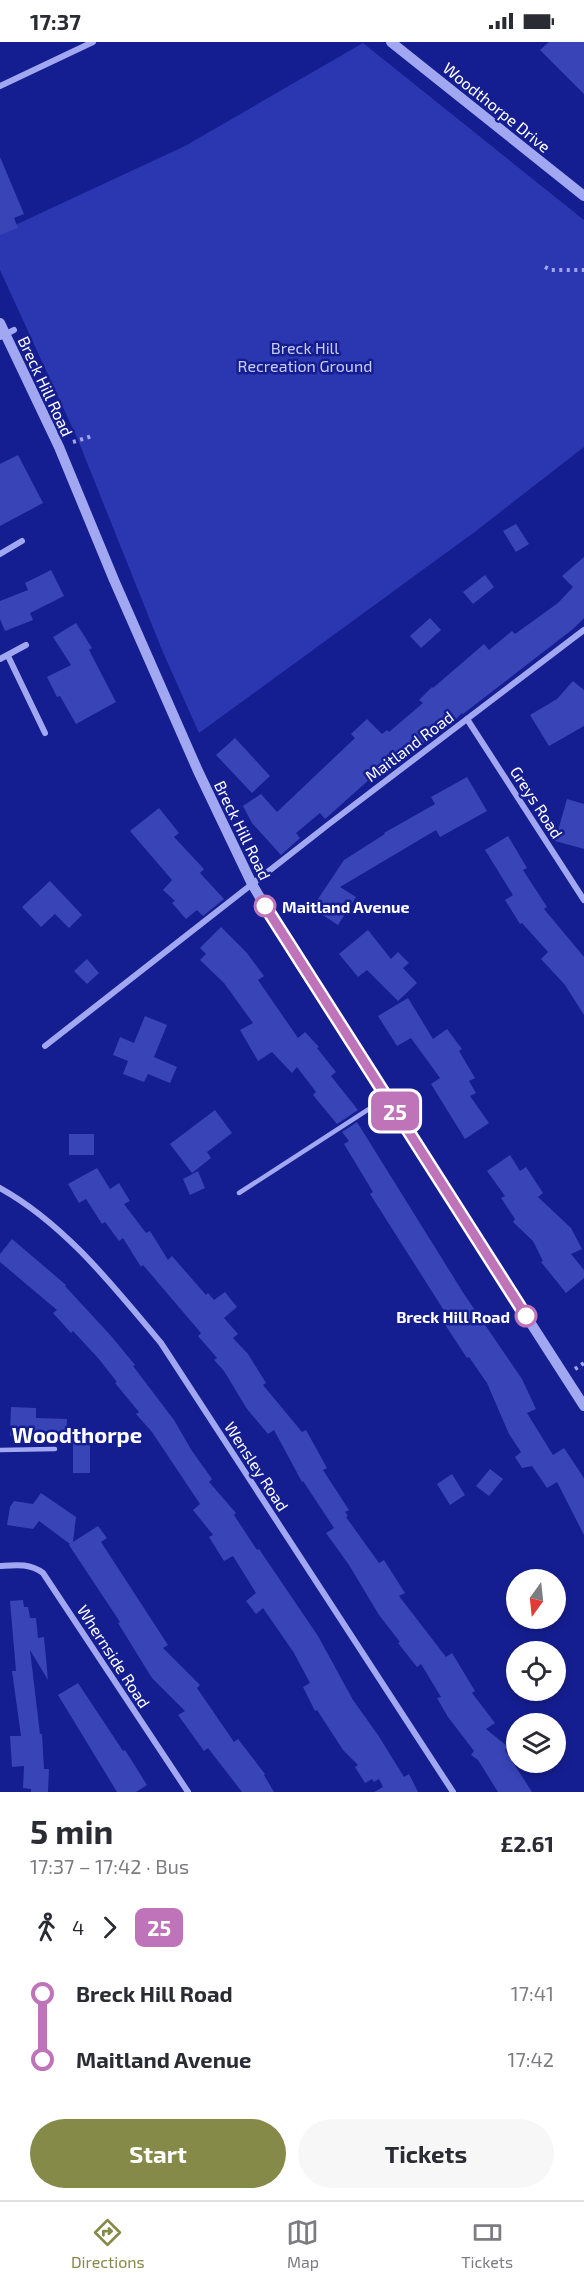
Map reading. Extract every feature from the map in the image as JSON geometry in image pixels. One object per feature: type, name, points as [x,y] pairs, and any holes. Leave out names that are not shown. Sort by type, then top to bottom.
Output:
[{"type":"street","points":[[0,86],[93,42]]},
{"type":"street","name":"Woodthorpe Drive","points":[[391,42],[584,196]]},
{"type":"street","name":"Breck Hill Road","points":[[0,323],[58,447],[179,728],[252,884],[584,1406]]},
{"type":"street","points":[[0,554],[22,541]]},
{"type":"street","name":"Maitland Road","points":[[252,884],[584,630]]},
{"type":"street","points":[[0,660],[26,645]]},
{"type":"street","points":[[8,656],[45,732]]},
{"type":"street","name":"Greys Road","points":[[467,719],[584,900]]},
{"type":"street","points":[[45,1046],[252,884]]},
{"type":"street","name":"Wensley Road","points":[[0,1188],[27,1205],[61,1233],[109,1281],[161,1343],[453,1792]]},
{"type":"street","name":"Whernside Road","points":[[0,1566],[23,1564],[43,1573],[188,1792]]},
{"type":"lane","points":[[240,1194],[386,1098]]},
{"type":"lane","points":[[0,1450],[55,1449]]},
{"type":"path","points":[[545,267],[551,270],[584,270]]},
{"type":"path","points":[[58,447],[92,436]]},
{"type":"green space","name":"Breck Hill Recreation Ground","points":[[363,43],[584,220],[584,447],[476,531],[199,733],[162,650],[78,440],[0,270],[0,232],[185,146]]},
{"type":"building","points":[[549,42],[584,42],[584,94],[540,50]]},
{"type":"building","points":[[0,157],[24,214],[14,218],[18,228],[0,235]]},
{"type":"building","points":[[18,455],[43,503],[0,526],[0,464]]},
{"type":"building","points":[[516,524],[529,544],[516,552],[503,531]]},
{"type":"building","points":[[584,557],[584,618],[573,629],[462,713],[448,727],[445,724],[414,751],[410,747],[383,774],[380,770],[325,819],[320,813],[296,833],[300,838],[281,855],[252,823],[243,806],[261,794],[277,812],[355,738],[351,734],[367,719],[382,734],[387,730],[389,732],[423,703],[419,700],[432,687],[484,644],[489,650],[512,631],[515,634],[558,603],[573,587],[562,576]]},
{"type":"building","points":[[51,570],[64,596],[30,613],[33,620],[5,631],[0,619],[0,601],[28,590],[25,583]]},
{"type":"building","points":[[485,575],[494,587],[473,604],[463,592]]},
{"type":"building","points":[[430,618],[441,630],[421,648],[410,636]]},
{"type":"building","points":[[76,623],[92,648],[89,650],[116,702],[76,724],[60,696],[57,697],[47,677],[71,665],[53,637]]},
{"type":"building","points":[[573,681],[584,690],[584,726],[549,746],[530,715],[557,699]]},
{"type":"building","points":[[235,738],[270,776],[252,793],[216,755]]},
{"type":"building","points":[[467,777],[487,811],[440,837],[436,830],[340,887],[356,897],[338,925],[312,908],[344,860],[384,833],[435,804],[431,797]]},
{"type":"building","points":[[567,799],[584,804],[584,849],[555,841]]},
{"type":"building","points":[[159,808],[179,833],[174,837],[204,869],[200,873],[224,899],[203,916],[197,910],[186,919],[172,903],[175,901],[163,890],[172,880],[130,831]]},
{"type":"building","points":[[508,836],[527,868],[523,870],[547,907],[544,909],[584,957],[584,1015],[565,985],[541,959],[548,952],[522,923],[520,924],[505,900],[513,895],[485,850]]},
{"type":"building","points":[[50,881],[82,915],[69,928],[55,914],[41,927],[22,907]]},
{"type":"building","points":[[221,927],[247,953],[264,976],[258,980],[298,1038],[305,1032],[319,1047],[317,1048],[336,1072],[331,1076],[358,1110],[337,1124],[313,1095],[316,1092],[297,1067],[292,1073],[272,1052],[258,1061],[240,1030],[253,1023],[224,983],[200,960],[206,954],[200,948]]},
{"type":"building","points":[[368,930],[391,959],[398,952],[409,963],[403,968],[417,983],[398,1001],[367,970],[358,977],[339,954]]},
{"type":"building","points":[[87,959],[99,973],[87,984],[74,971]]},
{"type":"building","points":[[408,998],[433,1039],[447,1029],[462,1049],[459,1051],[475,1078],[469,1081],[476,1093],[470,1096],[489,1123],[465,1139],[431,1084],[440,1078],[411,1038],[397,1046],[378,1016]]},
{"type":"building","points":[[145,1016],[167,1025],[154,1057],[177,1067],[170,1083],[148,1074],[144,1082],[123,1074],[128,1061],[113,1055],[120,1037],[134,1043]]},
{"type":"building","points":[[215,1110],[232,1133],[207,1152],[211,1158],[192,1173],[170,1144]]},
{"type":"building","points":[[357,1122],[464,1294],[522,1379],[536,1409],[527,1413],[553,1455],[564,1448],[582,1475],[584,1479],[584,1535],[557,1482],[547,1488],[532,1466],[522,1468],[515,1457],[521,1452],[509,1434],[487,1383],[444,1323],[450,1320],[370,1194],[373,1192],[344,1144],[349,1141],[342,1132]]},
{"type":"building","points":[[69,1134],[94,1134],[94,1155],[69,1155]]},
{"type":"building","points":[[510,1155],[520,1171],[526,1167],[543,1193],[538,1197],[571,1228],[582,1249],[571,1254],[584,1270],[584,1278],[566,1293],[541,1262],[543,1261],[533,1241],[513,1222],[515,1219],[501,1198],[505,1196],[487,1171]]},
{"type":"building","points":[[97,1168],[110,1189],[119,1183],[130,1201],[124,1204],[146,1233],[150,1231],[168,1260],[172,1256],[206,1295],[208,1293],[214,1300],[225,1292],[237,1307],[224,1318],[238,1334],[233,1338],[248,1354],[266,1383],[263,1385],[302,1432],[306,1430],[327,1468],[323,1470],[349,1510],[345,1512],[348,1516],[346,1517],[379,1563],[384,1560],[405,1593],[399,1596],[446,1657],[452,1653],[475,1691],[472,1693],[495,1723],[486,1729],[506,1745],[506,1773],[520,1773],[532,1792],[498,1792],[478,1760],[471,1755],[474,1751],[448,1717],[437,1698],[441,1697],[421,1664],[417,1667],[398,1643],[400,1642],[379,1615],[349,1565],[326,1533],[334,1528],[302,1482],[274,1430],[268,1434],[247,1409],[224,1371],[214,1360],[217,1358],[198,1336],[201,1333],[143,1265],[141,1267],[123,1238],[119,1241],[105,1222],[102,1224],[86,1199],[79,1203],[68,1184]]},
{"type":"building","points":[[198,1171],[205,1188],[190,1195],[183,1179]]},
{"type":"building","points":[[12,1239],[66,1285],[135,1365],[133,1366],[174,1420],[212,1479],[209,1482],[236,1513],[234,1515],[257,1550],[259,1549],[318,1636],[353,1700],[404,1777],[409,1774],[418,1792],[374,1792],[383,1787],[379,1779],[374,1782],[372,1779],[365,1783],[355,1767],[358,1765],[343,1750],[317,1710],[315,1711],[303,1687],[310,1683],[294,1653],[263,1608],[256,1614],[246,1601],[256,1593],[233,1556],[224,1561],[209,1537],[213,1535],[193,1510],[200,1504],[152,1432],[136,1414],[139,1412],[98,1358],[53,1313],[57,1310],[0,1262],[0,1254]]},
{"type":"building","points":[[11,1407],[36,1408],[36,1418],[67,1419],[66,1437],[10,1436]]},
{"type":"building","points":[[73,1443],[90,1444],[90,1473],[73,1473]]},
{"type":"building","points":[[490,1469],[503,1479],[489,1496],[476,1486]]},
{"type":"building","points":[[452,1474],[465,1495],[450,1505],[437,1484]]},
{"type":"building","points":[[41,1493],[76,1517],[73,1542],[98,1526],[107,1538],[101,1542],[168,1645],[163,1648],[200,1685],[197,1688],[234,1742],[238,1739],[265,1774],[274,1792],[242,1792],[208,1748],[204,1751],[178,1715],[185,1711],[152,1678],[118,1623],[120,1622],[70,1544],[39,1521],[33,1529],[7,1525],[10,1507],[14,1501],[33,1504]]},
{"type":"building","points":[[23,1600],[24,1607],[28,1607],[30,1618],[36,1618],[38,1638],[44,1637],[48,1680],[30,1650],[40,1734],[42,1734],[44,1769],[49,1769],[48,1792],[31,1792],[31,1789],[23,1788],[24,1766],[12,1767],[10,1736],[21,1736],[12,1671],[16,1671],[10,1601]]},
{"type":"building","points":[[78,1683],[147,1785],[136,1792],[117,1792],[58,1695]]},
{"type":"bus line","name":"25","points":[[265,906],[526,1316]]},
{"type":"place","name":"Maitland Avenue","points":[[265,906]]},
{"type":"place","name":"Breck Hill Road","points":[[526,1316]]},
{"type":"district","name":"Woodthorpe","points":[[77,1434]]}]
